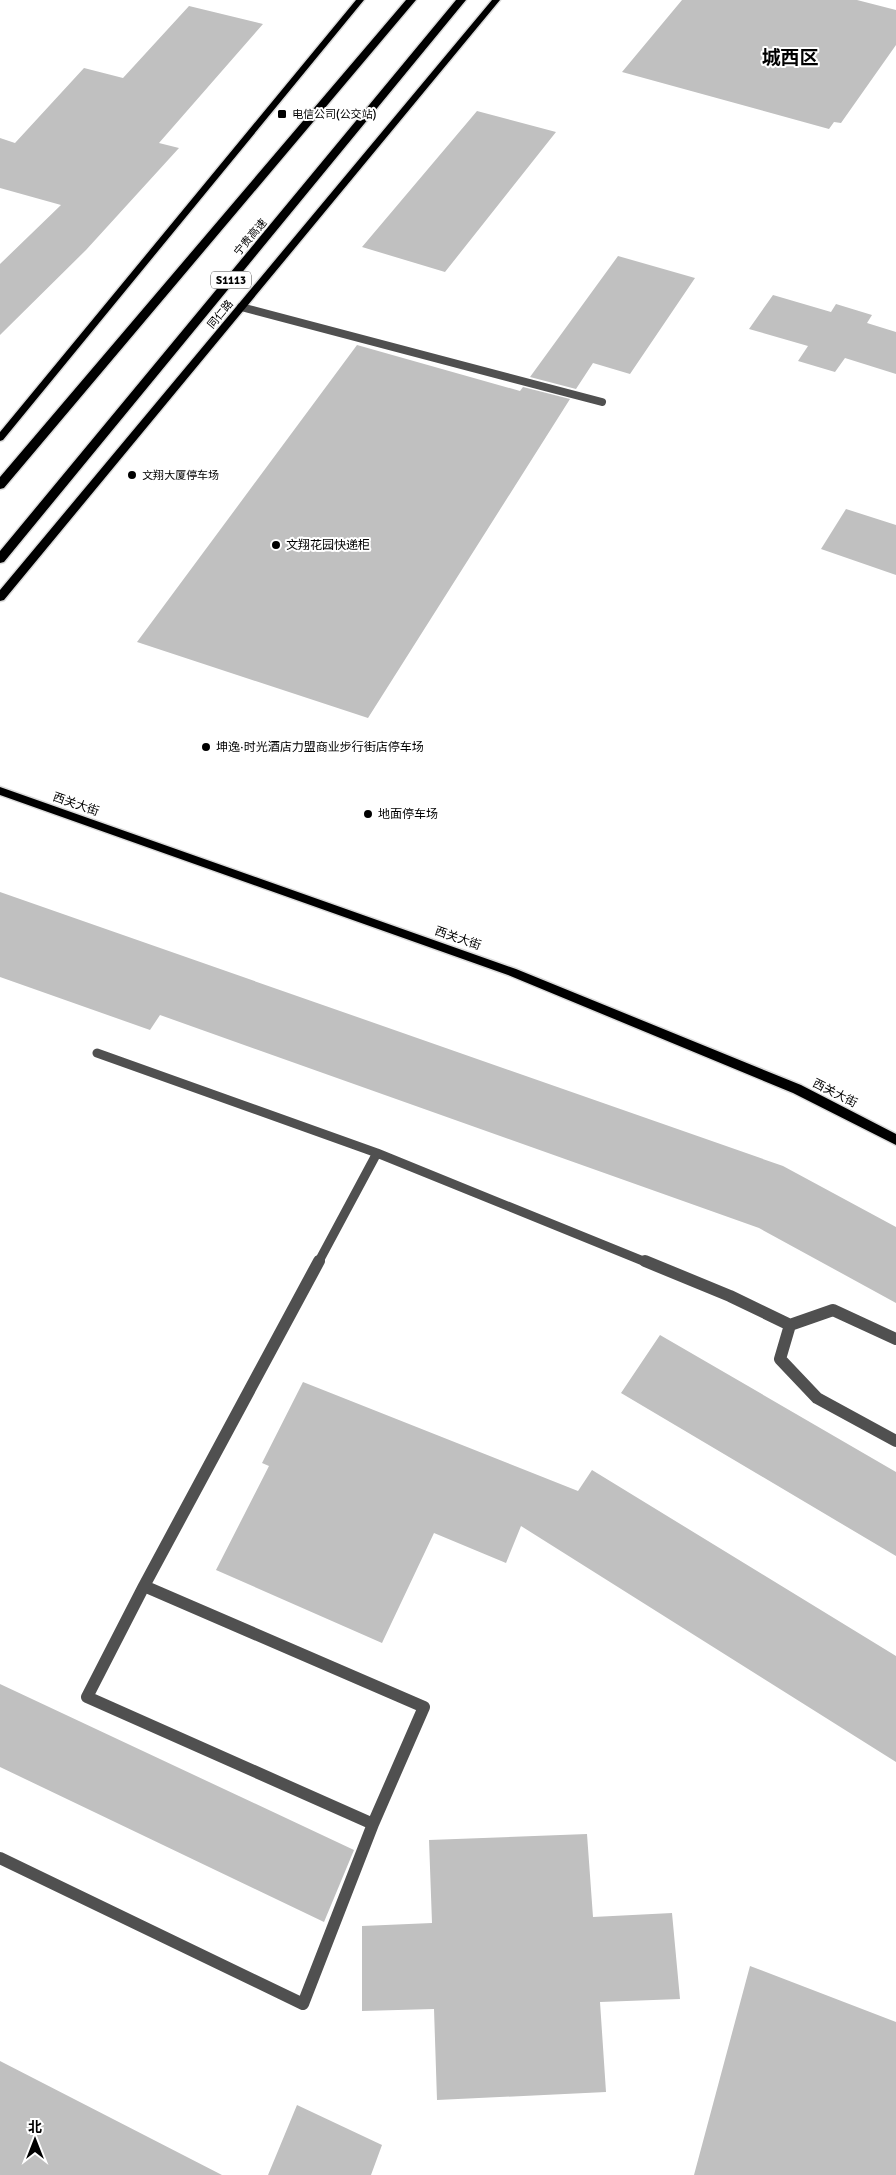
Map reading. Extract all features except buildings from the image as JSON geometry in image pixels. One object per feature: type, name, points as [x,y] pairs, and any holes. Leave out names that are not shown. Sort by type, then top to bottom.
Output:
[{"type":"highway","points":[[0,484],[412,0]]},
{"type":"highway","name":"宁贵高速","points":[[0,559],[460,0]]},
{"type":"main road","points":[[0,438],[360,0]]},
{"type":"main road","name":"同仁路","points":[[0,597],[496,0]]},
{"type":"main road","name":"西关大街","points":[[0,791],[512,972],[797,1089],[896,1140]]},
{"type":"lane","points":[[241,307],[602,402]]},
{"type":"lane","points":[[97,1053],[377,1153],[730,1296],[790,1325],[833,1310],[896,1339]]},
{"type":"lane","points":[[373,1824],[87,1697],[144,1586],[377,1153]]},
{"type":"lane","points":[[790,1325],[780,1359],[817,1398],[896,1440]]},
{"type":"lane","points":[[0,1858],[303,2004],[373,1824],[424,1707],[144,1586]]},
{"type":"place","name":"电信公司(公交站)","points":[[282,114]]},
{"type":"place","name":"文翔大厦停车场","points":[[132,475]]},
{"type":"place","name":"文翔花园快递柜","points":[[276,545]]},
{"type":"place","name":"坤逸·时光酒店力盟商业步行街店停车场","points":[[206,747]]},
{"type":"place","name":"地面停车场","points":[[368,814]]},
{"type":"district","name":"城西区","points":[[790,57]]}]
